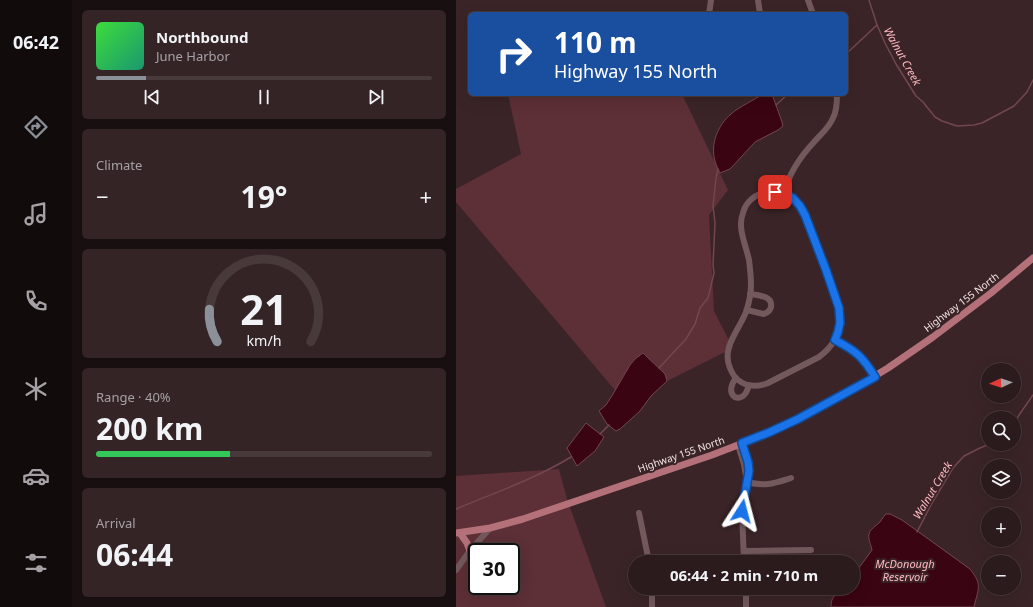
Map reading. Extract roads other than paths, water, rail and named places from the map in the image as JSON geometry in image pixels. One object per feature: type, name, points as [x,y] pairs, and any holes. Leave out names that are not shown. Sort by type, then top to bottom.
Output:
[{"type":"main road","name":"Highway 155 North","points":[[458,533],[490,528],[523,519],[712,455],[798,419],[875,377],[933,337],[991,293],[1033,258]]},
{"type":"main road","points":[[458,533],[468,546]]},
{"type":"street","points":[[709,12],[711,0]]},
{"type":"street","points":[[758,0],[760,12]]},
{"type":"street","points":[[808,0],[812,12]]},
{"type":"street","points":[[784,193],[789,177],[799,160],[829,126],[833,119],[837,96]]},
{"type":"street","points":[[767,192],[784,193],[793,198],[802,209],[838,305],[840,323],[835,340],[826,352],[814,360],[768,384],[758,386],[749,385],[744,384],[736,378],[729,368],[727,359],[729,346],[747,310],[750,294],[750,271],[741,230],[742,214],[747,204],[756,196],[767,192]]},
{"type":"street","points":[[747,310],[764,314],[768,313],[771,307],[771,302],[768,298],[750,294]]},
{"type":"street","points":[[835,340],[859,355],[875,377]]},
{"type":"street","points":[[736,378],[731,384],[730,390],[735,397],[740,398],[744,396],[747,393],[749,385]]},
{"type":"street","points":[[740,444],[747,482],[742,508],[744,555]]},
{"type":"street","points":[[747,482],[767,485],[791,478]]},
{"type":"street","points":[[639,513],[648,555]]},
{"type":"street","points":[[477,543],[490,528]]},
{"type":"street","points":[[744,551],[795,549],[811,550]]},
{"type":"street","points":[[456,570],[468,554]]},
{"type":"street","points":[[652,595],[652,607]]},
{"type":"street","points":[[746,595],[746,607]]},
{"type":"water","points":[[760,96],[773,96],[783,126],[755,142],[730,169],[720,173],[714,155],[714,142],[719,129],[726,118]]},
{"type":"water","points":[[643,353],[665,374],[667,381],[651,396],[640,411],[616,431],[607,424],[599,411],[606,405],[630,365]]},
{"type":"water","points":[[586,423],[604,437],[595,451],[577,466],[567,448]]},
{"type":"water","name":"McDonough Reservoir","points":[[886,514],[890,514],[902,520],[970,569],[978,583],[978,591],[974,607],[831,607],[831,603],[835,595],[860,595],[860,566],[872,550],[869,534]]},
{"type":"waterway","name":"Walnut Creek","points":[[869,0],[877,25],[896,64],[916,96],[935,117],[942,121],[957,126],[982,123],[1014,106],[1027,92],[1033,80]]},
{"type":"waterway","points":[[848,52],[877,25]]},
{"type":"waterway","points":[[776,105],[786,96]]},
{"type":"waterway","points":[[659,368],[686,339],[695,324],[700,308],[708,298],[714,273],[715,223],[713,206],[718,169]]},
{"type":"waterway","name":"Walnut Creek","points":[[1021,412],[1033,395]]},
{"type":"waterway","points":[[600,434],[609,425]]},
{"type":"waterway","name":"Walnut Creek","points":[[917,532],[953,468],[964,456],[981,448]]},
{"type":"waterway","points":[[456,509],[530,478],[571,457]]}]
